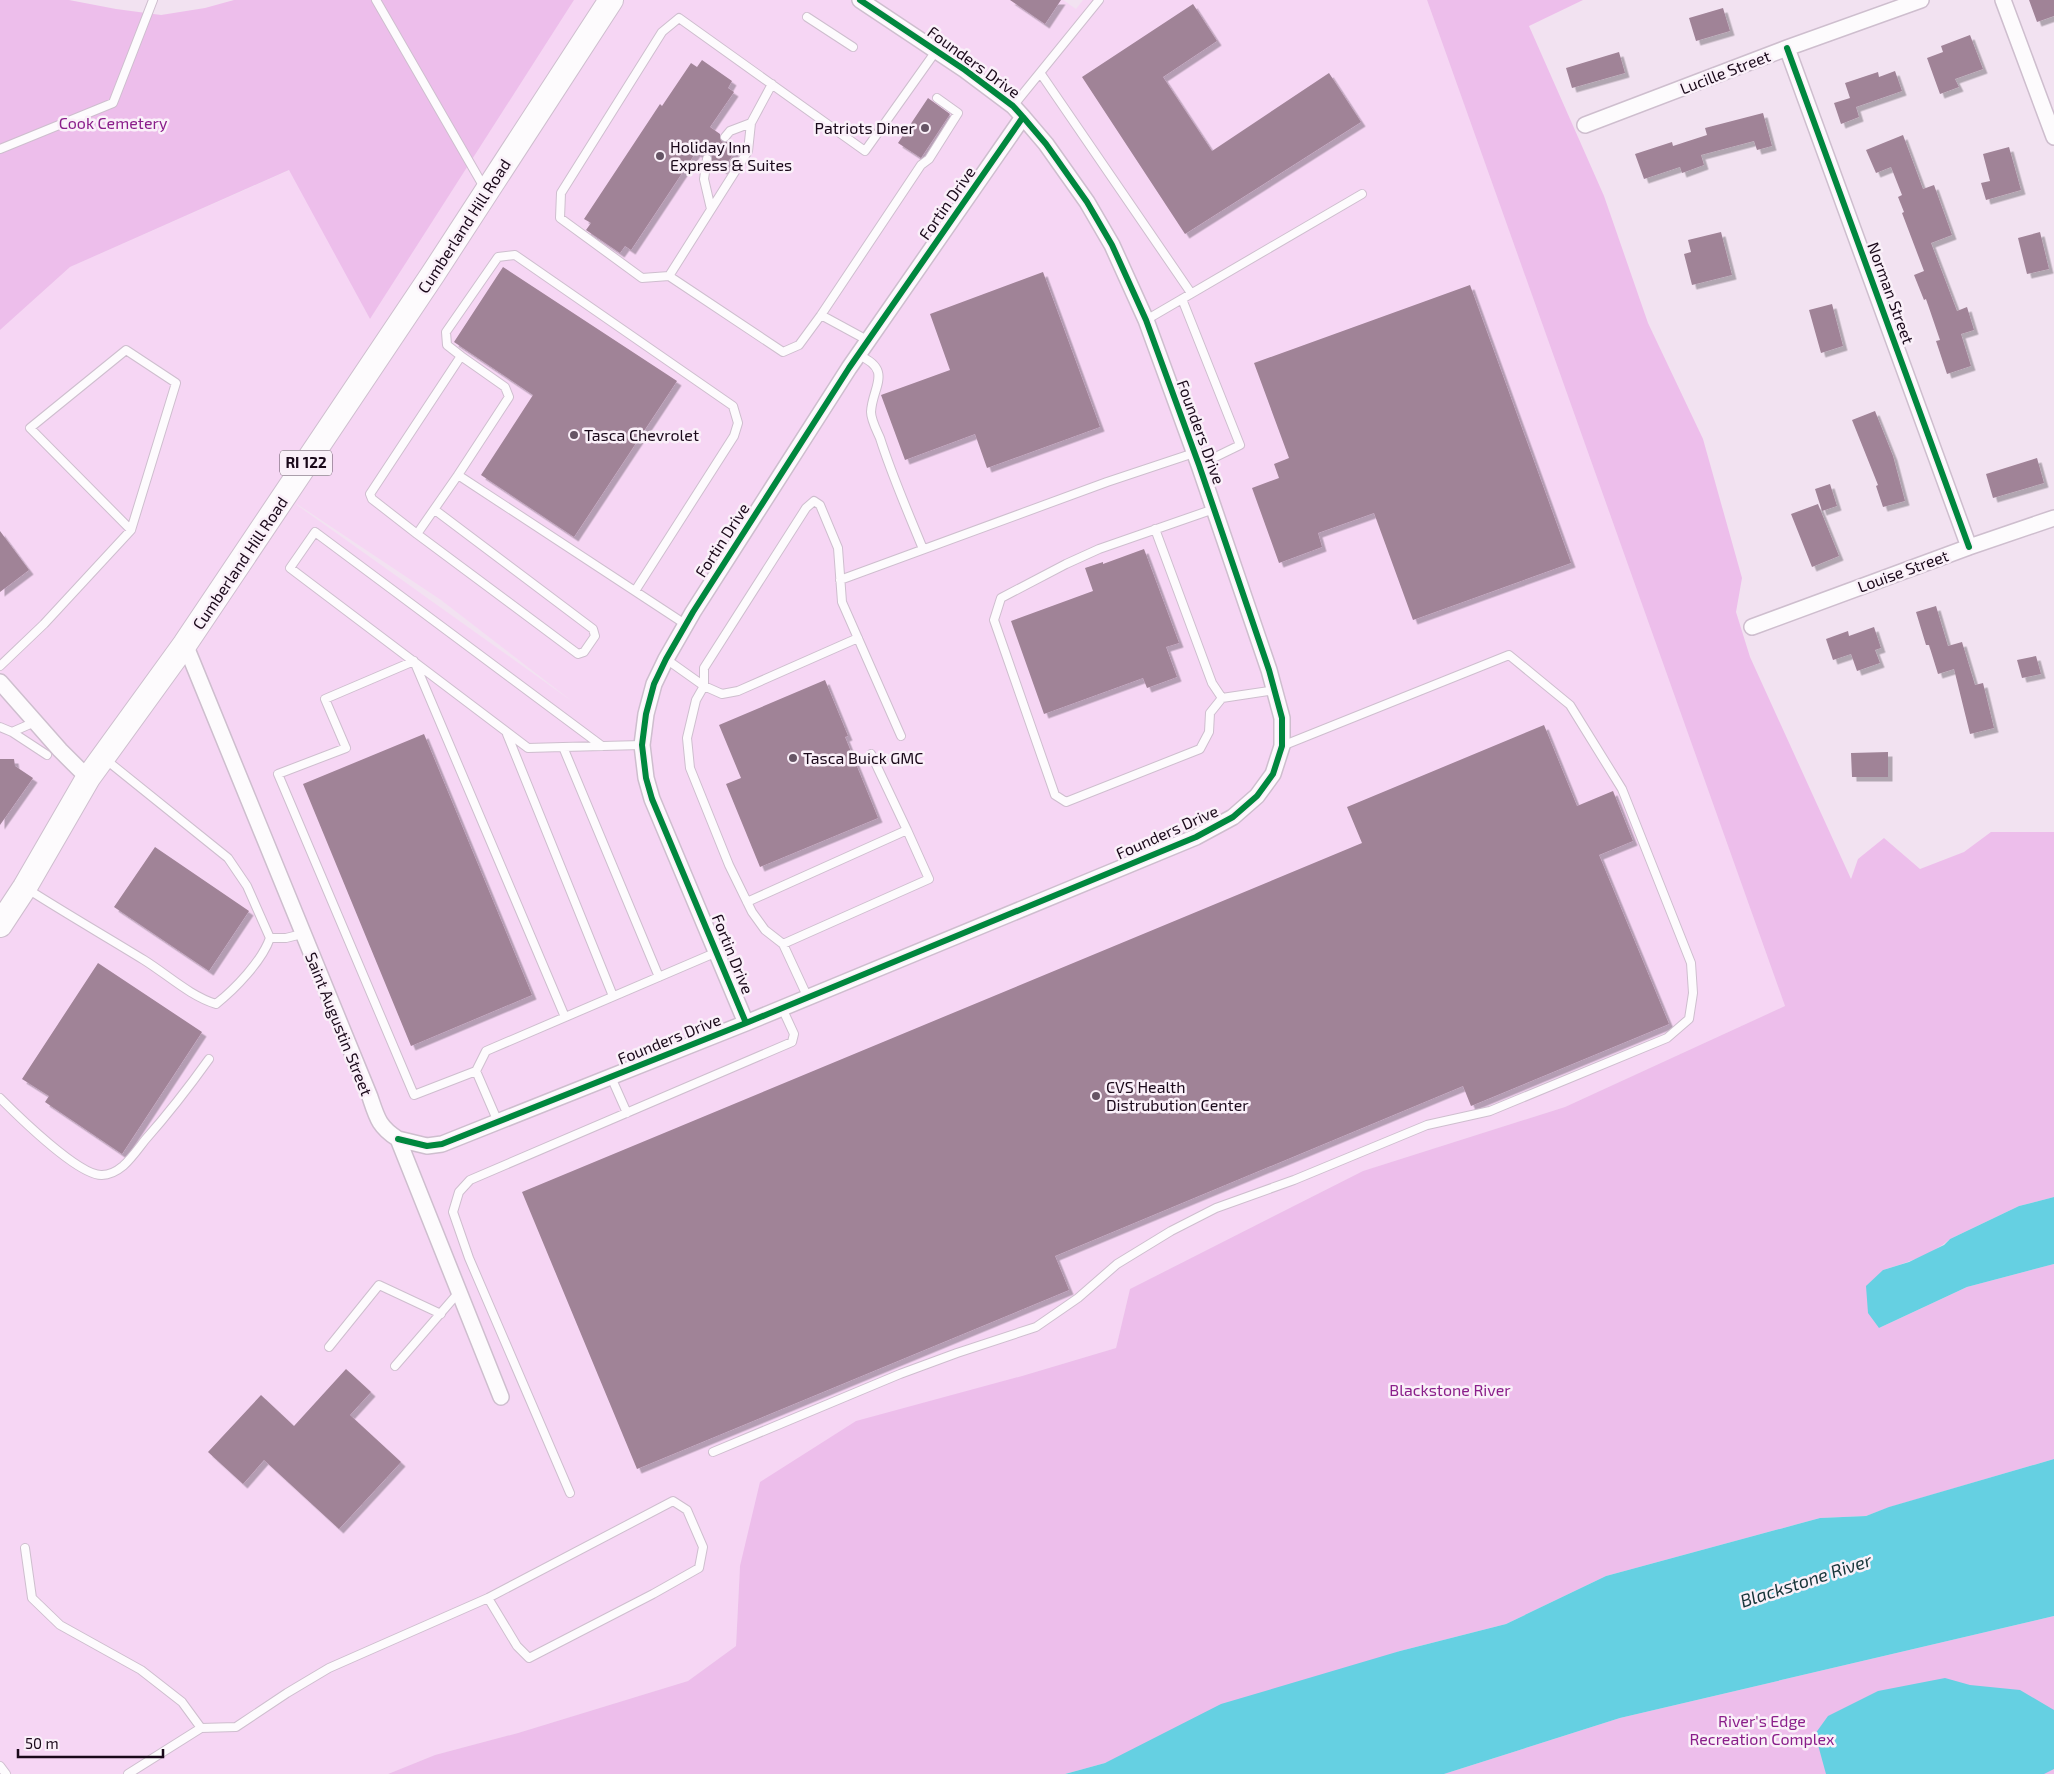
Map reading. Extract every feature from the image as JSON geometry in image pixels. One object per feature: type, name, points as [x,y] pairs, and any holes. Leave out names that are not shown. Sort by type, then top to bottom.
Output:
[{"type":"main road","name":"Cumberland Hill Road","points":[[0,925],[25,887],[88,778],[185,644],[486,192],[611,0]]},
{"type":"street","name":"Founders Drive","points":[[398,1139],[428,1146],[442,1144],[808,998],[1218,826],[1233,817],[1257,796],[1273,774],[1282,746],[1282,718],[1270,670],[1146,320],[1112,245],[1087,202],[1046,144],[1018,112],[936,51],[860,0]]},
{"type":"street","name":"Lucille Street","points":[[1585,125],[1787,48],[1921,0]]},
{"type":"street","points":[[2003,0],[2054,137]]},
{"type":"street","name":"Norman Street","points":[[1787,48],[1969,547]]},
{"type":"street","name":"Fortin Drive","points":[[746,1023],[652,799],[646,778],[642,745],[646,714],[654,684],[686,624],[867,340],[1018,112]]},
{"type":"street","name":"Louise Street","points":[[1752,626],[2054,518]]},
{"type":"street","name":"Saint Augustin Street","points":[[185,644],[370,1097],[378,1121],[385,1131],[398,1139],[501,1397]]},
{"type":"street","points":[[0,682],[60,750],[88,778]]},
{"type":"lane","points":[[0,149],[113,103],[153,0]]},
{"type":"lane","points":[[376,0],[486,192]]},
{"type":"lane","points":[[1018,112],[1040,74],[1098,0]]},
{"type":"lane","points":[[807,17],[853,47]]},
{"type":"lane","points":[[936,51],[865,151],[679,18],[662,32],[561,193],[560,218],[642,278],[669,276],[783,352],[799,345],[821,315],[958,113],[937,98]]},
{"type":"lane","points":[[1040,74],[1191,293]]},
{"type":"lane","points":[[669,276],[748,151],[751,123],[772,84]]},
{"type":"lane","points":[[725,137],[736,128],[751,123]]},
{"type":"lane","points":[[707,160],[704,179],[712,209]]},
{"type":"lane","points":[[1146,320],[1362,194]]},
{"type":"lane","points":[[418,534],[509,397],[505,387],[447,345],[446,332],[498,257],[515,255],[733,406],[738,423],[734,436],[635,591]]},
{"type":"lane","points":[[840,580],[1107,482],[1196,459],[1240,445],[1182,299]]},
{"type":"lane","points":[[821,315],[867,340]]},
{"type":"lane","points":[[0,666],[44,624],[132,530],[176,384],[126,350],[30,428],[132,530]]},
{"type":"lane","points":[[858,355],[870,360],[879,374],[878,388],[871,413],[885,455],[923,549]]},
{"type":"lane","points":[[435,510],[593,629],[595,636],[584,652],[578,654],[372,500],[370,494],[461,356]]},
{"type":"lane","points":[[458,475],[686,624]]},
{"type":"lane","points":[[808,998],[783,944],[765,930],[746,902],[690,768],[687,738],[696,700],[704,686],[704,668],[806,508],[814,501],[820,506],[838,548],[842,602],[900,736]]},
{"type":"lane","points":[[1214,509],[1074,560],[1002,598],[994,620],[1055,795],[1066,802],[1200,749],[1209,732],[1210,712],[1222,698],[1274,690]]},
{"type":"lane","points":[[1155,530],[1212,683],[1222,698]]},
{"type":"lane","points":[[602,746],[316,532],[290,568],[528,748],[642,745]]},
{"type":"lane","points":[[666,659],[704,686],[722,694],[738,691],[858,638]]},
{"type":"lane","points":[[713,1452],[900,1374],[1036,1327],[1078,1298],[1117,1264],[1171,1231],[1216,1208],[1294,1180],[1427,1125],[1490,1111],[1667,1038],[1689,1019],[1693,993],[1690,963],[1622,789],[1570,705],[1509,656],[1282,746]]},
{"type":"lane","points":[[414,661],[565,1017]]},
{"type":"lane","points":[[414,661],[325,699],[346,748],[278,774],[414,1095],[476,1070],[486,1051],[717,952]]},
{"type":"lane","points":[[12,732],[35,722]]},
{"type":"lane","points":[[0,727],[12,732],[47,755]]},
{"type":"lane","points":[[506,733],[613,996]]},
{"type":"lane","points":[[563,747],[659,977]]},
{"type":"lane","points":[[783,944],[929,879],[871,754]]},
{"type":"lane","points":[[25,887],[178,982],[202,1000],[216,1004],[232,991],[266,948],[270,938],[248,886],[228,858],[103,758]]},
{"type":"lane","points":[[746,902],[907,830]]},
{"type":"lane","points":[[270,938],[286,938],[302,934]]},
{"type":"lane","points":[[570,1493],[469,1258],[453,1212],[459,1192],[470,1180],[792,1042],[794,1034],[782,1008]]},
{"type":"lane","points":[[0,1098],[28,1126],[80,1167],[100,1176],[112,1174],[124,1166],[170,1112],[209,1059]]},
{"type":"lane","points":[[476,1070],[498,1122]]},
{"type":"lane","points":[[611,1077],[627,1113]]},
{"type":"lane","points":[[329,1346],[379,1285],[440,1314]]},
{"type":"lane","points":[[395,1366],[459,1292]]},
{"type":"lane","points":[[128,1774],[201,1728],[236,1727],[286,1693],[329,1668],[488,1598],[673,1501],[687,1510],[703,1547],[699,1568],[529,1658],[517,1646],[488,1598]]},
{"type":"lane","points":[[25,1548],[32,1598],[60,1626],[140,1670],[182,1702],[201,1728]]},
{"type":"lane","points":[[0,1766],[6,1774]]},
{"type":"shaded area","points":[[574,0],[1063,0],[1076,9],[1083,0],[1427,0],[1785,1006],[1565,1107],[1363,1171],[1130,1289],[1116,1348],[1022,1376],[740,1566],[736,1646],[688,1681],[518,1733],[435,1755],[388,1774],[0,1774],[0,330],[70,267],[290,170],[370,319]],"holes":[[[297,504],[441,600],[573,702]]]},
{"type":"green space","name":"Cook Cemetery","points":[[0,0],[69,0],[161,15],[205,8],[234,0],[574,0],[370,319],[289,170],[70,267],[0,330]]},
{"type":"green space","name":"Blackstone River","points":[[1427,0],[1583,0],[1529,26],[1604,196],[1648,323],[1703,439],[1742,578],[1736,612],[1750,657],[1851,879],[1858,859],[1884,838],[1920,869],[1964,852],[1991,832],[2054,832],[2054,1197],[2019,1206],[1950,1239],[1927,1254],[1883,1270],[1879,1328],[1967,1287],[2054,1264],[2054,1459],[1890,1507],[1866,1516],[1820,1518],[1606,1576],[1506,1624],[1400,1651],[1105,1763],[1065,1774],[388,1774],[435,1755],[518,1733],[688,1681],[736,1646],[740,1566],[760,1482],[856,1421],[1022,1376],[1116,1348],[1130,1289],[1363,1171],[1565,1107],[1785,1006]]},
{"type":"green space","name":"River's Edge Recreation Complex","points":[[2054,1616],[2054,1774],[1444,1774],[1620,1718]]},
{"type":"water","points":[[2054,1197],[2054,1264],[1967,1287],[1879,1328],[1868,1313],[1866,1286],[1883,1270],[1909,1262],[1944,1245],[1950,1239],[2019,1206]]},
{"type":"water","name":"Blackstone River","points":[[2054,1459],[2054,1616],[1620,1718],[1444,1774],[1065,1774],[1105,1763],[1221,1704],[1400,1651],[1506,1624],[1606,1576],[1820,1518],[1866,1516],[1889,1507]]},
{"type":"water","points":[[1945,1678],[1970,1685],[2020,1690],[2054,1710],[2054,1769],[2044,1774],[1826,1774],[1815,1734],[1828,1716],[1878,1691]]},
{"type":"building","points":[[1010,0],[1061,0],[1045,24]]},
{"type":"building","points":[[2029,0],[2054,0],[2054,16],[2037,22]]},
{"type":"building","points":[[1193,4],[1217,41],[1163,77],[1212,151],[1329,73],[1361,122],[1185,234],[1082,77]]},
{"type":"building","points":[[1723,8],[1730,31],[1696,41],[1689,18]]},
{"type":"building","points":[[1970,35],[1983,69],[1955,79],[1959,87],[1940,94],[1927,58],[1943,52],[1941,46]]},
{"type":"building","points":[[1619,52],[1625,73],[1572,88],[1566,68]]},
{"type":"building","name":"Holiday Inn Express & Suites","points":[[702,60],[732,81],[728,88],[734,92],[710,127],[720,134],[722,142],[730,140],[738,146],[723,170],[712,163],[710,154],[702,156],[696,152],[631,250],[625,246],[620,253],[586,230],[591,223],[584,219],[660,104],[662,106],[691,63],[697,67]]},
{"type":"building","points":[[1895,71],[1902,91],[1856,107],[1859,117],[1841,124],[1834,103],[1850,98],[1845,83],[1878,72],[1879,77]]},
{"type":"building","name":"Patriots Diner","points":[[928,98],[950,114],[921,158],[898,143]]},
{"type":"building","points":[[1763,113],[1772,146],[1757,150],[1754,141],[1701,155],[1704,165],[1682,173],[1680,167],[1644,179],[1635,154],[1672,142],[1673,146],[1707,135],[1705,128]]},
{"type":"building","points":[[1903,135],[1923,189],[1934,185],[1952,235],[1931,243],[1957,311],[1967,307],[1974,330],[1961,334],[1971,366],[1947,374],[1936,341],[1940,340],[1926,299],[1924,300],[1914,275],[1924,271],[1902,213],[1904,212],[1898,197],[1902,195],[1891,167],[1876,173],[1866,150]]},
{"type":"building","points":[[2009,147],[2021,190],[1986,200],[1981,183],[1990,181],[1983,154]]},
{"type":"building","points":[[1721,232],[1732,275],[1692,285],[1684,254],[1691,252],[1688,240]]},
{"type":"building","points":[[2040,232],[2049,269],[2027,274],[2018,238]]},
{"type":"building","name":"Tasca Chevrolet","points":[[503,267],[677,381],[574,537],[481,475],[533,395],[454,342]]},
{"type":"building","points":[[1043,272],[1100,427],[987,468],[975,434],[905,460],[881,395],[950,370],[930,314]]},
{"type":"building","points":[[1470,285],[1571,563],[1413,620],[1374,513],[1318,533],[1322,547],[1279,563],[1252,488],[1279,478],[1274,464],[1289,458],[1254,363]]},
{"type":"building","points":[[1832,304],[1843,346],[1821,353],[1809,310]]},
{"type":"building","points":[[1875,411],[1893,456],[1905,501],[1883,507],[1876,486],[1878,485],[1852,420]]},
{"type":"building","points":[[2037,458],[2044,483],[1993,498],[1986,474]]},
{"type":"building","points":[[1830,484],[1837,506],[1822,511],[1815,489]]},
{"type":"building","points":[[1818,504],[1839,556],[1812,567],[1791,514]]},
{"type":"building","points":[[0,531],[29,570],[0,592]]},
{"type":"building","points":[[1144,549],[1179,643],[1166,647],[1177,677],[1147,688],[1143,678],[1044,714],[1011,621],[1093,591],[1085,568],[1103,562],[1103,564]]},
{"type":"building","points":[[1936,606],[1948,646],[1962,642],[1975,685],[1983,683],[1994,728],[1970,734],[1954,669],[1938,674],[1929,645],[1926,645],[1916,612]]},
{"type":"building","points":[[1874,627],[1881,648],[1875,650],[1880,663],[1857,671],[1851,654],[1833,660],[1826,639],[1848,631],[1849,636]]},
{"type":"building","points":[[2036,656],[2041,674],[2022,678],[2017,660]]},
{"type":"building","name":"Tasca Buick GMC","points":[[825,680],[848,736],[845,737],[878,818],[760,867],[726,784],[741,778],[719,725]]},
{"type":"building","name":"CVS Health Distrubution Center","points":[[1544,725],[1577,806],[1613,791],[1633,841],[1599,855],[1669,1024],[1471,1106],[1463,1086],[1055,1256],[1069,1290],[637,1469],[522,1192],[1362,843],[1347,807]]},
{"type":"building","points":[[424,734],[532,995],[411,1046],[303,784]]},
{"type":"building","points":[[1888,752],[1888,777],[1852,777],[1851,753]]},
{"type":"building","points":[[0,759],[14,759],[15,766],[33,778],[0,825]]},
{"type":"building","points":[[155,847],[249,911],[209,971],[114,907]]},
{"type":"building","points":[[98,963],[202,1032],[122,1154],[45,1102],[49,1096],[22,1079]]},
{"type":"building","points":[[346,1369],[371,1392],[350,1415],[401,1462],[339,1529],[264,1460],[243,1484],[208,1452],[261,1395],[294,1426]]},
{"type":"cycle path","points":[[398,1139],[427,1146],[442,1144],[746,1023],[1196,837],[1233,817],[1257,796],[1273,774],[1282,746],[1282,718],[1269,670],[1199,465],[1146,320],[1112,245],[1087,202],[1046,144],[1013,106],[965,70],[860,0]]},
{"type":"cycle path","points":[[1787,48],[1969,547]]},
{"type":"cycle path","points":[[746,1023],[652,799],[646,778],[642,745],[646,714],[654,684],[693,612],[849,368],[1023,117]]},
{"type":"place","name":"Patriots Diner","points":[[925,128]]},
{"type":"place","name":"Holiday Inn Express & Suites","points":[[660,156]]},
{"type":"place","name":"Tasca Chevrolet","points":[[574,435]]},
{"type":"place","name":"Tasca Buick GMC","points":[[793,758]]},
{"type":"place","name":"CVS Health Distrubution Center","points":[[1096,1096]]}]
